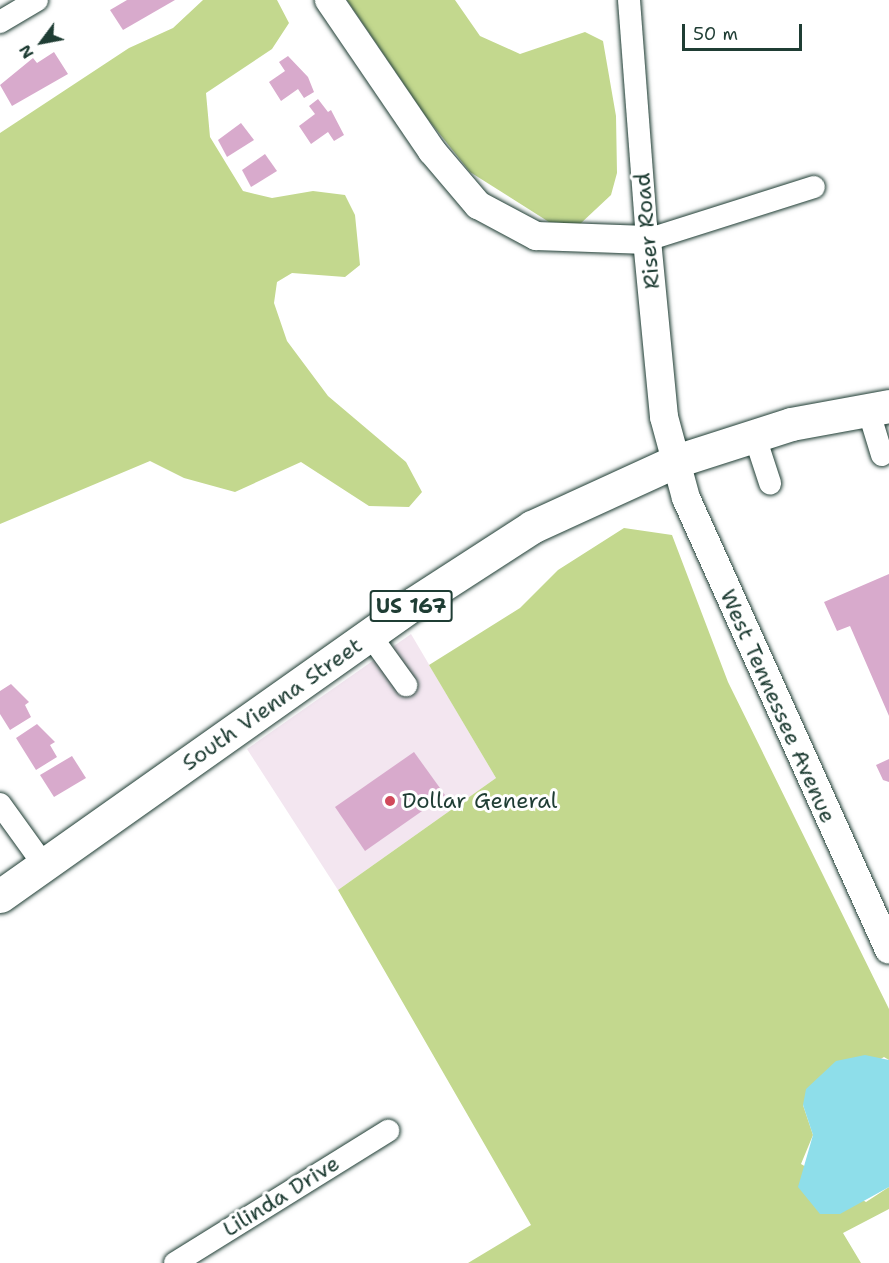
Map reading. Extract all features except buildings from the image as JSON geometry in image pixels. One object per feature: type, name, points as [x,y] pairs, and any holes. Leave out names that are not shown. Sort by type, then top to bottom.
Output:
[{"type":"highway","name":"South Vienna Street","points":[[0,896],[370,634],[532,527],[676,461],[754,434],[879,407]]},
{"type":"main road","points":[[329,0],[432,151],[478,205],[536,236],[647,240]]},
{"type":"main road","name":"Riser Road","points":[[647,240],[664,417],[676,461]]},
{"type":"main road","name":"West Tennessee Avenue","points":[[676,461],[686,498],[744,631],[889,948]]},
{"type":"street","points":[[0,22],[37,0]]},
{"type":"street","name":"Riser Road","points":[[629,0],[647,240]]},
{"type":"street","points":[[647,240],[814,187]]},
{"type":"street","points":[[879,407],[882,455]]},
{"type":"street","points":[[754,434],[770,483]]},
{"type":"street","points":[[370,634],[406,685]]},
{"type":"street","points":[[0,804],[44,865]]},
{"type":"street","name":"Lilinda Drive","points":[[175,1263],[388,1131]]},
{"type":"shaded area","points":[[411,634],[496,778],[338,890],[247,749]]},
{"type":"green space","points":[[203,0],[277,0],[289,23],[272,49],[206,93],[210,137],[243,191],[272,198],[313,191],[345,195],[355,215],[360,265],[345,277],[292,273],[277,282],[274,303],[287,341],[328,396],[406,462],[422,492],[409,507],[369,506],[301,462],[235,492],[184,478],[150,461],[0,524],[0,133],[129,48],[173,28]]},
{"type":"green space","points":[[347,0],[455,0],[480,36],[520,54],[585,32],[603,41],[616,116],[617,173],[611,195],[580,224],[549,222],[470,172],[427,118]]},
{"type":"green space","points":[[624,528],[672,535],[728,682],[889,1009],[889,1060],[884,1057],[803,1105],[813,1135],[801,1164],[866,1202],[889,1187],[889,1209],[843,1233],[861,1263],[468,1263],[531,1225],[338,890],[496,778],[429,665],[520,608],[558,570]]},
{"type":"water","points":[[865,1055],[889,1060],[889,1187],[840,1214],[820,1214],[798,1187],[813,1135],[803,1105],[806,1089],[836,1061]]},
{"type":"place","name":"Dollar General","points":[[390,801]]}]
